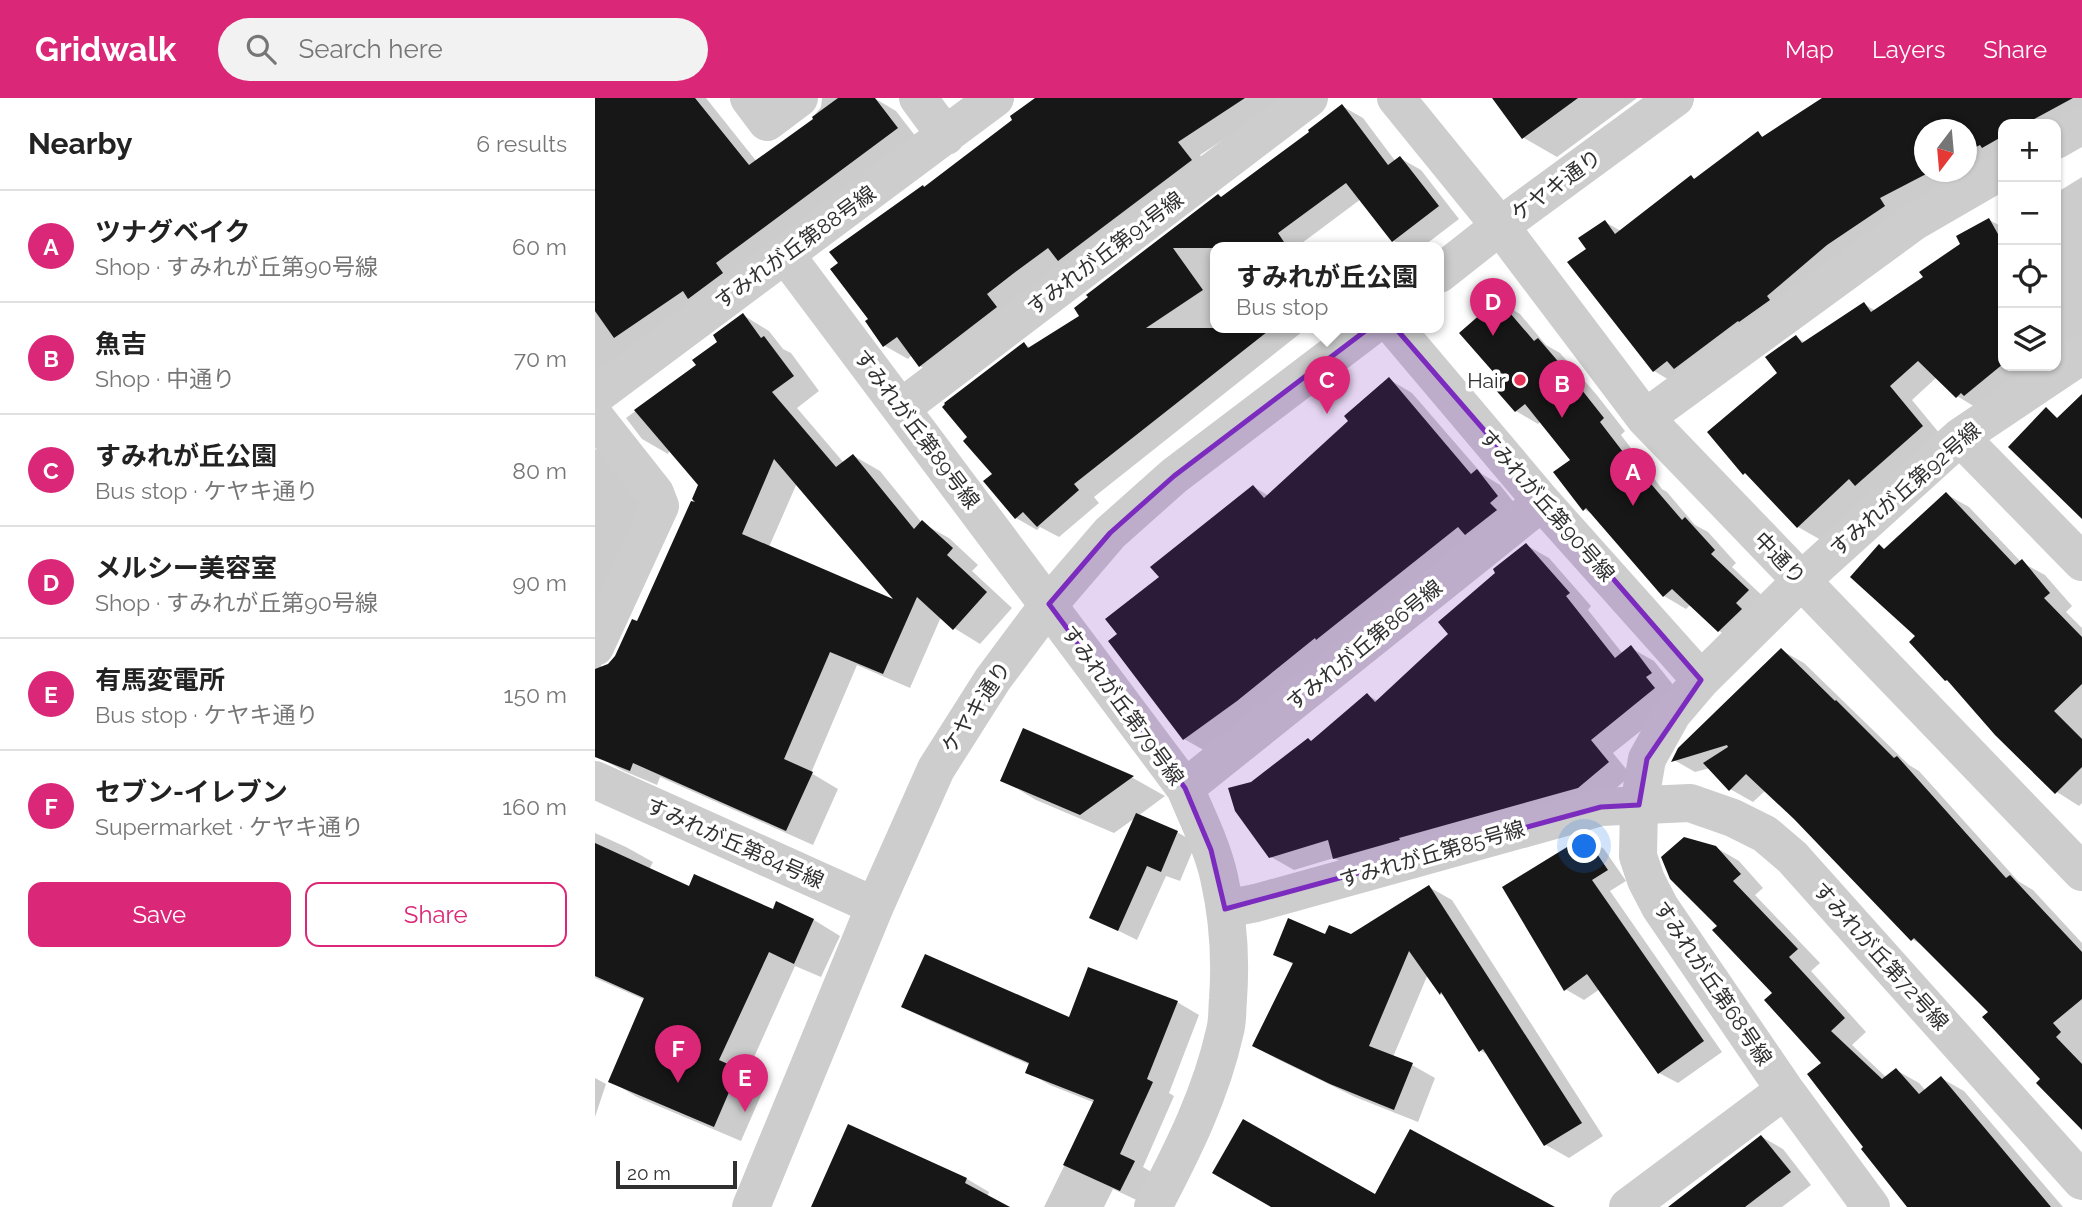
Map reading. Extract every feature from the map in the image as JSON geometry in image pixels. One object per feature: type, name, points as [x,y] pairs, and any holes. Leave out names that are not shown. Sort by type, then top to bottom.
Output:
[{"type":"street","points":[[749,98],[767,122],[799,98]]},
{"type":"street","points":[[918,98],[946,136]]},
{"type":"street","name":"すみれが丘第88号線","points":[[595,396],[995,98]]},
{"type":"street","name":"すみれが丘第91号線","points":[[901,408],[1309,98]]},
{"type":"street","name":"中通り","points":[[1396,98],[1500,226],[1645,418],[2082,872]]},
{"type":"street","name":"ケヤキ通り","points":[[1444,270],[1675,98]]},
{"type":"street","points":[[2061,137],[2082,125]]},
{"type":"street","points":[[1645,418],[1915,221],[1998,173]]},
{"type":"street","name":"すみれが丘第89号線","points":[[785,254],[1049,604]]},
{"type":"street","name":"ケヤキ通り","points":[[751,1207],[936,769],[993,679],[1049,604],[1110,533],[1174,476],[1362,333]]},
{"type":"street","name":"すみれが丘第90号線","points":[[1399,333],[1542,502],[1701,680]]},
{"type":"street","name":"すみれが丘第92号線","points":[[1802,580],[1960,437],[2082,355]]},
{"type":"street","points":[[595,417],[655,493],[660,506],[595,647]]},
{"type":"street","points":[[1960,437],[2082,562]]},
{"type":"street","name":"すみれが丘第86号線","points":[[1185,788],[1542,502]]},
{"type":"street","name":"すみれが丘第68号線","points":[[1802,580],[1701,680],[1672,714],[1647,759],[1639,805],[1638,856],[1646,880],[1660,907],[1785,1090],[1871,1207]]},
{"type":"street","name":"すみれが丘第79号線","points":[[1049,604],[1185,788],[1211,850],[1219,877],[1230,967],[1226,1028],[1209,1089],[1187,1141],[1153,1207]]},
{"type":"street","name":"すみれが丘第84号線","points":[[595,780],[876,906]]},
{"type":"street","name":"すみれが丘第72号線","points":[[1639,805],[1690,803],[1733,818],[1765,834],[1792,856],[2082,1181]]},
{"type":"street","name":"すみれが丘第85号線","points":[[1224,909],[1256,903],[1601,807],[1639,805]]},
{"type":"street","points":[[1628,1207],[1785,1090]]},
{"type":"highlighted area","points":[[1385,316],[1701,680],[1647,759],[1639,805],[1601,807],[1225,909],[1211,850],[1185,788],[1049,604],[1110,533],[1174,476]]},
{"type":"building","points":[[595,98],[695,98],[749,165],[838,98],[875,98],[898,128],[716,263],[723,273],[688,299],[683,291],[614,338],[595,311]]},
{"type":"building","points":[[1035,98],[1245,98],[1178,142],[1192,160],[1058,261],[1048,248],[1014,273],[987,294],[997,307],[919,367],[897,337],[883,347],[865,321],[868,319],[830,269],[838,263],[829,252],[923,185],[924,187],[1012,120],[1010,116]]},
{"type":"building","points":[[1492,98],[1578,98],[1522,139]]},
{"type":"building","points":[[1822,98],[2073,98],[2034,119],[1998,119],[1998,139],[1982,148],[1980,145],[1977,146],[1977,119],[1914,119],[1914,180],[1880,198],[1885,206],[1827,245],[1767,296],[1770,300],[1674,369],[1667,361],[1653,372],[1567,262],[1586,249],[1578,238],[1605,220],[1615,234],[1691,175],[1694,179],[1758,131],[1762,137]]},
{"type":"building","points":[[1342,104],[1388,165],[1400,156],[1439,206],[1392,242],[1346,183],[1278,233],[1284,242],[1210,242],[1210,248],[1173,248],[1203,290],[1146,328],[1210,328],[1210,333],[1266,333],[1074,484],[1079,490],[1037,527],[1023,512],[1015,519],[983,481],[992,474],[963,441],[967,437],[942,407],[944,403],[1024,342],[1028,348],[1079,316],[1074,308],[1088,297],[1086,295],[1218,194],[1221,197],[1309,132],[1308,130]]},
{"type":"building","points":[[1989,218],[1998,234],[1998,368],[1964,396],[1961,393],[1956,398],[1918,361],[1890,386],[1923,426],[1855,486],[1849,479],[1797,528],[1745,473],[1743,475],[1707,432],[1777,373],[1765,357],[1796,335],[1802,343],[1864,302],[1871,312],[1923,277],[1919,272],[1960,244],[1956,236]]},
{"type":"building","points":[[1498,299],[1534,341],[1538,338],[1574,380],[1604,418],[1600,422],[1643,478],[1645,477],[1682,520],[1685,517],[1715,550],[1711,554],[1749,590],[1736,603],[1742,609],[1718,632],[1672,589],[1663,597],[1586,508],[1583,511],[1553,472],[1570,460],[1525,404],[1515,412],[1487,380],[1495,374],[1459,333]]},
{"type":"building","points":[[743,313],[794,376],[772,392],[836,467],[853,454],[914,529],[922,520],[953,548],[947,555],[987,592],[953,630],[917,597],[883,674],[830,652],[784,759],[813,772],[786,831],[633,763],[630,771],[595,757],[595,669],[608,664],[615,656],[632,619],[637,621],[691,501],[695,502],[692,499],[698,485],[634,410],[696,365],[692,360],[717,342],[713,335]],"holes":[[[774,459],[893,599],[742,534]]]},
{"type":"building","points":[[1389,377],[1471,474],[1477,469],[1498,496],[1490,503],[1497,510],[1465,535],[1458,527],[1316,640],[1315,638],[1237,701],[1183,740],[1108,641],[1117,634],[1105,619],[1159,577],[1150,567],[1253,485],[1264,498],[1348,421],[1344,416]]},
{"type":"building","points":[[2082,394],[2082,519],[2008,447],[2046,407],[2057,418]]},
{"type":"building","points":[[1946,492],[2015,565],[2022,559],[2050,593],[2044,598],[2082,637],[2082,684],[2054,711],[2082,739],[2082,767],[2055,794],[1995,735],[1909,642],[1915,636],[1850,577],[1879,544],[1884,549]]},
{"type":"building","points":[[1526,543],[1570,593],[1566,596],[1615,658],[1631,645],[1652,673],[1646,677],[1655,688],[1591,740],[1609,762],[1578,788],[1333,859],[1328,840],[1269,858],[1235,811],[1228,788],[1251,782],[1308,738],[1311,741],[1367,693],[1375,702],[1448,634],[1438,622],[1495,573],[1493,569]]},
{"type":"building","points":[[1781,648],[1894,758],[1897,756],[2006,878],[2010,875],[2082,952],[2082,999],[2053,1023],[2061,1032],[2056,1037],[2082,1064],[2082,1130],[2036,1083],[2040,1079],[1982,1017],[1988,1012],[1914,938],[1911,941],[1794,819],[1746,774],[1729,791],[1703,763],[1728,747],[1727,745],[1671,762],[1678,748]]},
{"type":"building","points":[[1023,728],[1134,776],[1080,815],[1000,781]]},
{"type":"building","points":[[1136,813],[1178,831],[1161,872],[1147,866],[1118,931],[1089,918]]},
{"type":"building","points":[[1585,836],[1608,870],[1592,880],[1704,1041],[1658,1074],[1587,974],[1564,991],[1502,887]]},
{"type":"building","points":[[1684,837],[1716,846],[1741,874],[1733,881],[1798,949],[1789,957],[1845,1018],[1831,1031],[1882,1079],[1896,1068],[1919,1094],[1941,1076],[2051,1207],[1907,1207],[1807,1074],[1821,1063],[1764,1000],[1772,993],[1712,930],[1717,926],[1670,879],[1661,857]]},
{"type":"building","points":[[595,843],[689,886],[694,874],[773,909],[776,901],[814,919],[794,964],[769,952],[719,1060],[739,1069],[714,1127],[608,1082],[644,998],[595,976]]},
{"type":"building","points":[[1429,885],[1582,1123],[1544,1146],[1483,1049],[1479,1052],[1441,992],[1440,995],[1409,951],[1369,1046],[1413,1063],[1394,1110],[1330,1084],[1252,1046],[1293,963],[1273,955],[1288,918],[1325,934],[1329,925],[1351,934]]},
{"type":"building","points":[[925,954],[1069,1017],[1088,967],[1178,1001],[1147,1079],[1153,1082],[1120,1154],[1135,1161],[1120,1191],[1063,1165],[1094,1100],[1025,1073],[1029,1063],[901,1007]]},
{"type":"building","points":[[1243,1119],[1375,1194],[1410,1129],[1555,1207],[1271,1207],[1212,1173]]},
{"type":"building","points":[[848,1124],[967,1178],[965,1183],[1010,1207],[811,1207]]},
{"type":"building","points":[[1761,1135],[1791,1172],[1745,1207],[1668,1207]]},
{"type":"place","name":"メルシー美容室","points":[[1493,336]]},
{"type":"place","name":"Hair","points":[[1520,380]]},
{"type":"place","name":"すみれが丘公園","points":[[1327,414]]},
{"type":"place","name":"魚吉","points":[[1562,418]]},
{"type":"place","name":"ツナグベイク","points":[[1633,506]]},
{"type":"place","name":"セブン-イレブン","points":[[678,1083]]},
{"type":"place","name":"有馬変電所","points":[[745,1112]]}]
